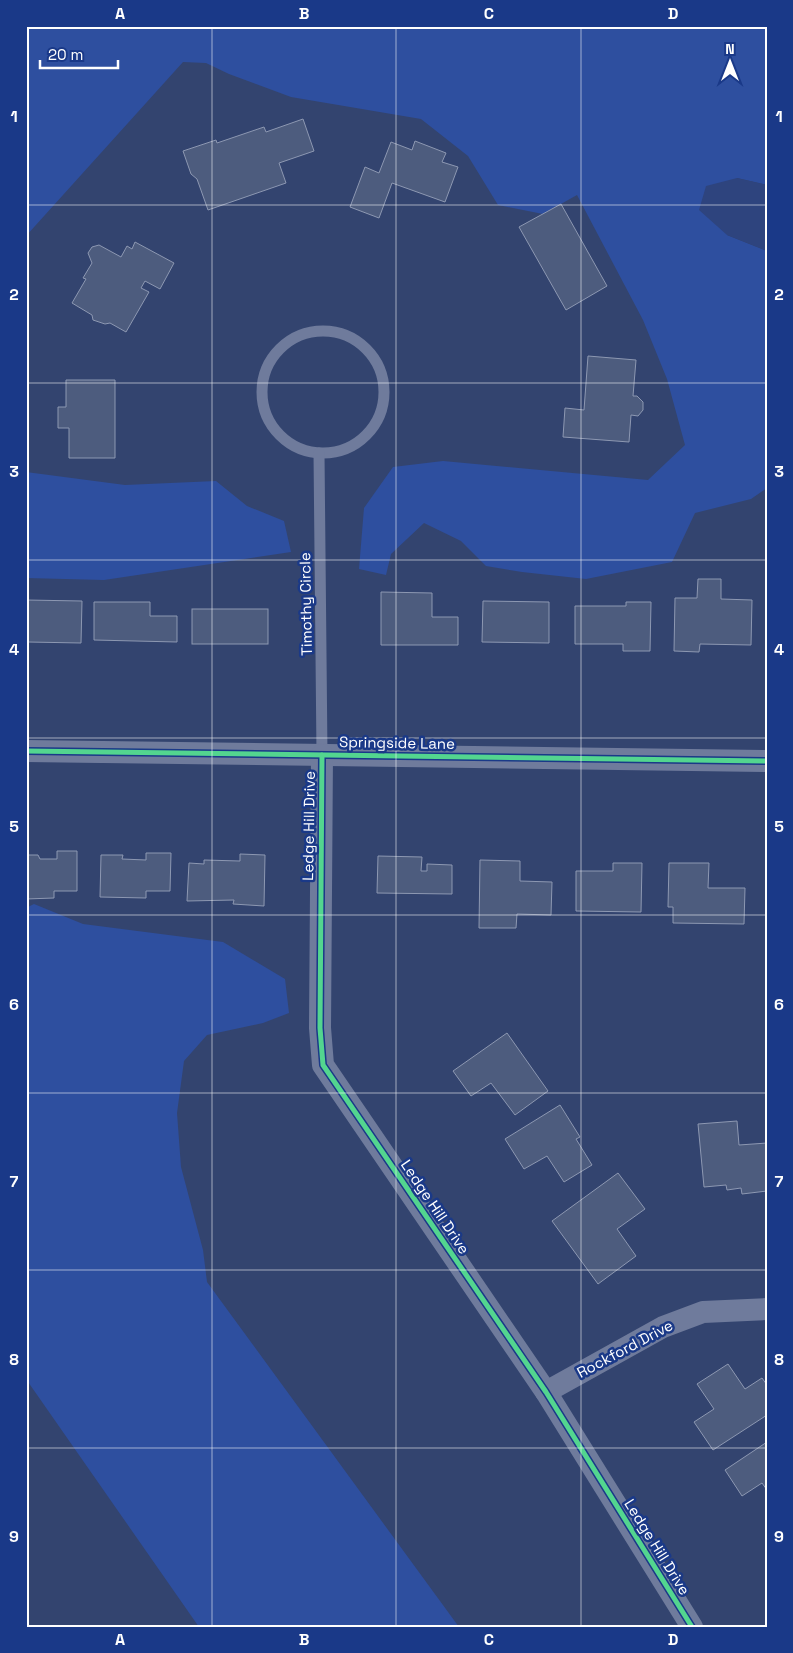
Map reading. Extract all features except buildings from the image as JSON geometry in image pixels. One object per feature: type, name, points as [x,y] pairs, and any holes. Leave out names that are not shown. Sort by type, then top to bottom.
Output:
[{"type":"street","name":"Springside Lane","points":[[26,751],[767,760]]},
{"type":"street","name":"Ledge Hill Drive","points":[[322,755],[320,1028],[323,1065],[546,1392],[692,1627]]},
{"type":"street","name":"Rockford Drive","points":[[546,1392],[663,1327],[703,1312],[767,1309]]},
{"type":"lane","points":[[324,331],[343,334],[360,343],[374,358],[382,376],[384,394],[380,414],[371,431],[356,444],[338,452],[319,453],[298,448],[281,437],[268,420],[262,408],[262,379],[271,360],[284,344],[303,334],[324,331]]},
{"type":"lane","name":"Timothy Circle","points":[[319,453],[322,755]]},
{"type":"shaded area","points":[[26,26],[767,27],[767,185],[737,178],[727,235],[767,251],[767,488],[751,499],[695,513],[672,562],[586,579],[522,572],[486,566],[461,541],[424,523],[391,554],[386,575],[359,569],[364,508],[393,467],[443,461],[648,480],[685,445],[667,379],[643,320],[577,195],[543,214],[498,205],[468,156],[421,119],[291,97],[229,74],[206,63],[183,62],[26,236]]},
{"type":"shaded area","points":[[737,178],[767,185],[767,251],[727,235],[699,210],[706,186]]},
{"type":"shaded area","points":[[26,472],[125,485],[216,481],[247,506],[284,521],[291,552],[104,580],[26,578]]},
{"type":"shaded area","points":[[34,904],[83,924],[223,942],[285,979],[289,1013],[263,1023],[207,1035],[184,1061],[177,1113],[181,1167],[203,1250],[207,1282],[459,1627],[199,1627],[26,1379],[26,908]]},
{"type":"cycle path","points":[[26,751],[767,761]]},
{"type":"cycle path","points":[[322,755],[320,1028],[323,1065],[546,1392],[692,1627]]}]
